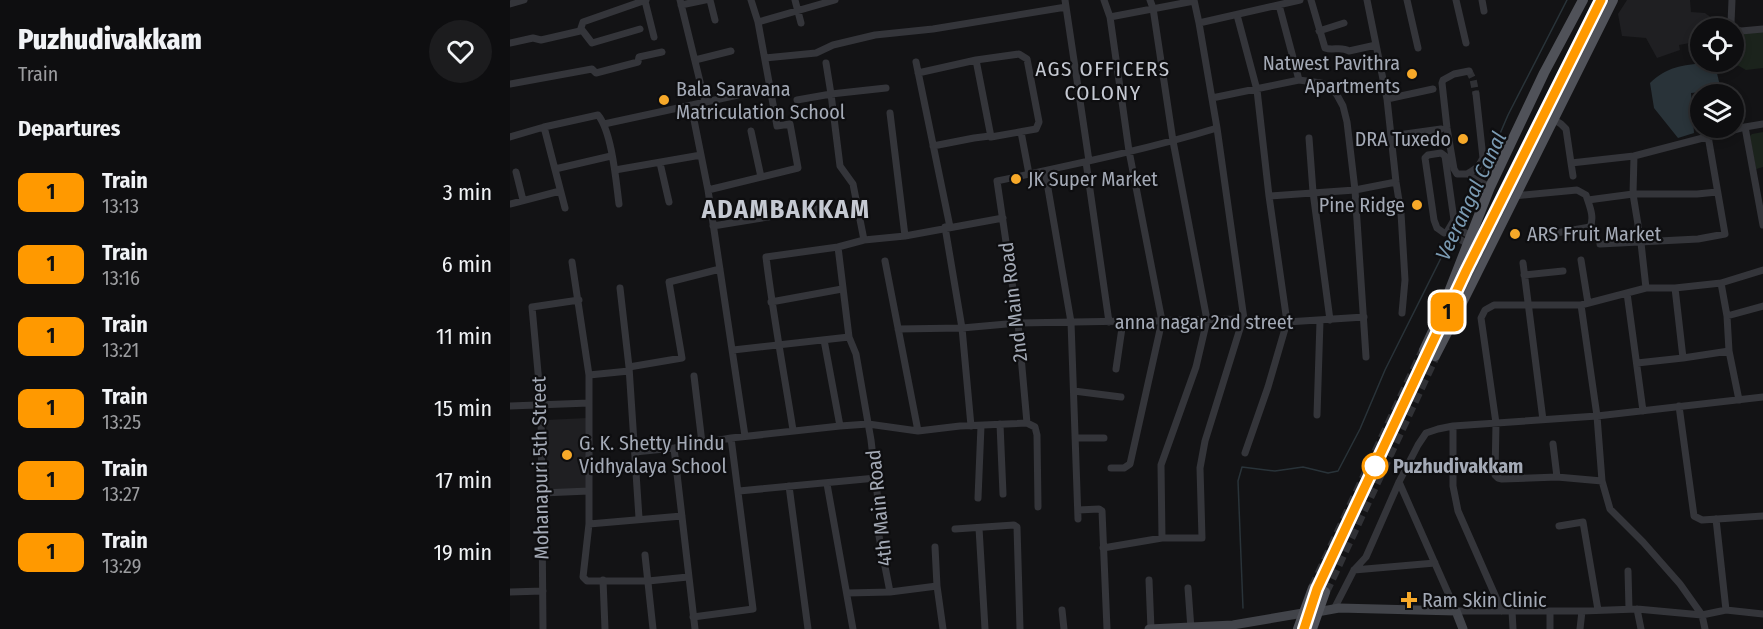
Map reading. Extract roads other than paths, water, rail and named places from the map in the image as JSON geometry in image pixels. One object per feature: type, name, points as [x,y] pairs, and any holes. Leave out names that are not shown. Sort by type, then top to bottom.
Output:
[{"type":"main road","points":[[1583,0],[1484,182],[1469,240],[1438,320],[1430,353],[1451,325],[1613,0]]},
{"type":"main road","points":[[1438,320],[1451,325]]},
{"type":"main road","points":[[1298,629],[1313,588]]},
{"type":"main road","points":[[1312,629],[1325,592]]},
{"type":"street","points":[[510,4],[522,0]]},
{"type":"street","points":[[640,28],[592,43],[582,30],[582,22],[646,0],[654,37]]},
{"type":"street","points":[[705,102],[681,2],[708,0],[715,20]]},
{"type":"street","points":[[708,190],[798,168],[790,124],[777,126],[758,22],[751,0]]},
{"type":"street","points":[[795,0],[801,23]]},
{"type":"street","points":[[758,22],[835,0]]},
{"type":"street","points":[[1104,0],[1110,17],[1129,151],[1162,321],[1130,464],[1126,467],[1111,468]]},
{"type":"street","points":[[1150,0],[1173,141],[1207,320],[1196,367],[1161,465],[1162,538]]},
{"type":"street","points":[[1199,23],[1300,0]]},
{"type":"street","points":[[1311,0],[1325,48],[1330,50],[1345,48],[1349,51],[1376,45]]},
{"type":"street","points":[[1367,0],[1387,99],[1401,213],[1405,280],[1402,313]]},
{"type":"street","points":[[1407,0],[1418,48]]},
{"type":"street","points":[[1456,0],[1466,43]]},
{"type":"street","points":[[1482,0],[1484,11]]},
{"type":"street","points":[[1731,18],[1732,0]]},
{"type":"street","points":[[1103,548],[1162,538],[1202,538],[1200,468],[1205,441],[1244,319],[1217,128],[1194,1],[1110,17]]},
{"type":"street","points":[[765,58],[816,53],[833,45],[875,35],[933,29],[1065,4],[1109,322]]},
{"type":"street","points":[[1279,5],[1299,80]]},
{"type":"street","points":[[1237,15],[1257,90],[1287,322],[1245,453]]},
{"type":"street","points":[[1319,31],[1344,23]]},
{"type":"street","points":[[1744,31],[1763,29]]},
{"type":"street","points":[[510,43],[533,38],[541,40],[582,30]]},
{"type":"street","points":[[695,60],[730,51]]},
{"type":"street","points":[[510,84],[592,69],[596,73],[638,62],[639,57],[662,52]]},
{"type":"street","points":[[918,73],[976,60],[1019,54],[1028,59],[1039,122],[1036,129],[933,146]]},
{"type":"street","points":[[976,60],[990,136]]},
{"type":"street","points":[[916,62],[948,227],[962,328],[971,426]]},
{"type":"street","points":[[826,63],[840,166],[853,184],[864,240]]},
{"type":"street","points":[[1469,72],[1446,77],[1442,83],[1447,128],[1454,169],[1457,174],[1469,173],[1478,167],[1483,158],[1476,94]]},
{"type":"street","points":[[1212,98],[1299,80],[1321,83],[1331,88],[1337,95],[1343,106],[1347,122],[1355,190],[1366,357]]},
{"type":"street","points":[[797,100],[885,88]]},
{"type":"street","points":[[1387,99],[1432,89]]},
{"type":"street","points":[[604,124],[738,95]]},
{"type":"street","points":[[691,105],[708,190],[745,436]]},
{"type":"street","points":[[890,113],[905,236]]},
{"type":"street","points":[[510,137],[598,115],[604,124],[615,170],[619,204]]},
{"type":"street","points":[[1553,119],[1566,129],[1573,176]]},
{"type":"street","points":[[1763,124],[1745,127],[1763,225]]},
{"type":"street","points":[[544,127],[565,208]]},
{"type":"street","points":[[1021,132],[1029,174],[1088,162],[1217,128]]},
{"type":"street","points":[[1391,136],[1441,129]]},
{"type":"street","points":[[751,131],[760,177]]},
{"type":"street","points":[[1309,138],[1313,192],[1330,320]]},
{"type":"street","points":[[1571,163],[1634,156],[1701,138]]},
{"type":"street","points":[[1600,244],[1698,239],[1725,234],[1708,138]]},
{"type":"street","points":[[1454,231],[1445,156],[1441,153],[1428,155],[1425,158],[1436,225],[1439,231],[1444,233],[1454,231],[1469,240]]},
{"type":"street","points":[[615,170],[701,155]]},
{"type":"street","points":[[555,169],[611,156]]},
{"type":"street","points":[[1634,156],[1633,194],[1646,288]]},
{"type":"street","points":[[660,163],[669,202]]},
{"type":"street","points":[[1045,171],[1071,322],[1078,519]]},
{"type":"street","points":[[1753,172],[1763,171]]},
{"type":"street","points":[[516,172],[522,200]]},
{"type":"street","points":[[1469,173],[1484,182]]},
{"type":"street","name":"2nd Main Road","points":[[1029,174],[997,181],[1018,323],[1027,423],[1035,427],[1037,435],[1038,507]]},
{"type":"street","points":[[1269,196],[1355,190],[1396,182]]},
{"type":"street","points":[[1514,196],[1577,190],[1583,192],[1588,200],[1592,217],[1590,227],[1539,236]]},
{"type":"street","points":[[510,204],[560,191]]},
{"type":"street","points":[[1588,200],[1633,194],[1717,192]]},
{"type":"street","points":[[713,226],[823,208]]},
{"type":"street","points":[[793,430],[771,302],[766,257],[838,247],[864,240],[905,236],[1003,218]]},
{"type":"street","name":"4th Main Road","points":[[838,247],[849,336],[856,354],[868,424],[876,478],[879,536],[890,592]]},
{"type":"street","points":[[1581,260],[1602,482],[1610,509],[1680,584],[1702,615],[1705,629]]},
{"type":"street","points":[[885,261],[918,431]]},
{"type":"street","points":[[572,262],[589,375],[589,524],[583,577],[587,581],[648,581],[688,577]]},
{"type":"street","points":[[1522,263],[1543,420]]},
{"type":"street","points":[[589,375],[682,358],[669,282],[720,269]]},
{"type":"street","points":[[1602,482],[1557,477],[1502,479],[1495,475],[1496,423],[1481,318],[1485,310],[1494,305],[1584,304],[1646,288],[1721,284],[1763,270]]},
{"type":"street","points":[[1524,275],[1563,271]]},
{"type":"street","points":[[1721,284],[1727,316],[1729,351],[1739,400]]},
{"type":"street","points":[[620,288],[629,369],[639,518]]},
{"type":"street","points":[[1675,288],[1683,358]]},
{"type":"street","points":[[771,302],[842,289]]},
{"type":"street","points":[[1627,293],[1643,411]]},
{"type":"street","name":"Mohanapuri 5th Street","points":[[543,629],[541,405],[532,307],[579,300]]},
{"type":"street","points":[[1727,316],[1763,306]]},
{"type":"street","name":"anna nagar 2nd street","points":[[898,329],[1123,321],[1244,319],[1287,322],[1364,317]]},
{"type":"street","points":[[1116,369],[1123,321]]},
{"type":"street","points":[[1317,415],[1320,321]]},
{"type":"street","points":[[733,350],[849,336]]},
{"type":"street","points":[[824,340],[840,426]]},
{"type":"street","points":[[1637,363],[1729,351]]},
{"type":"street","points":[[694,376],[702,443]]},
{"type":"street","points":[[1074,392],[1121,397]]},
{"type":"street","points":[[1334,609],[1354,570],[1366,557],[1399,482],[1426,433],[1453,426],[1597,416],[1763,397]]},
{"type":"street","points":[[510,406],[589,402]]},
{"type":"street","points":[[1679,406],[1694,516],[1702,520],[1763,516]]},
{"type":"street","points":[[634,452],[745,436],[840,426],[868,424],[918,431],[1027,423]]},
{"type":"street","points":[[1000,424],[1003,494]]},
{"type":"street","points":[[978,498],[981,426]]},
{"type":"street","points":[[1453,426],[1454,499],[1502,611]]},
{"type":"street","points":[[693,618],[753,609],[731,438]]},
{"type":"street","points":[[1076,438],[1104,438]]},
{"type":"street","points":[[1553,444],[1557,477]]},
{"type":"street","points":[[674,448],[695,629]]},
{"type":"street","points":[[739,492],[876,478]]},
{"type":"street","points":[[1399,482],[1463,629]]},
{"type":"street","points":[[827,483],[853,629]]},
{"type":"street","points":[[789,486],[808,629]]},
{"type":"street","points":[[542,493],[589,490]]},
{"type":"street","points":[[1078,510],[1099,509],[1102,512],[1107,629]]},
{"type":"street","points":[[589,524],[682,516]]},
{"type":"street","points":[[1716,519],[1726,610]]},
{"type":"street","points":[[1559,526],[1582,522],[1598,610]]},
{"type":"street","points":[[955,529],[1017,526],[1020,629]]},
{"type":"street","points":[[979,528],[986,629]]},
{"type":"street","points":[[935,547],[943,629]]},
{"type":"street","points":[[645,555],[653,629]]},
{"type":"street","points":[[1354,570],[1435,563]]},
{"type":"street","points":[[1628,572],[1633,609],[1641,629]]},
{"type":"street","points":[[603,580],[605,629]]},
{"type":"street","points":[[1149,580],[1150,629],[1230,626],[1303,613]]},
{"type":"street","points":[[847,593],[890,592],[937,586]]},
{"type":"street","points":[[1188,588],[1191,628]]},
{"type":"street","points":[[510,592],[543,591]]},
{"type":"street","points":[[1317,612],[1334,609],[1582,611],[1633,609],[1702,615],[1726,610],[1763,614]]},
{"type":"street","points":[[1062,610],[1064,629]]},
{"type":"street","points":[[1550,610],[1550,629]]},
{"type":"street","points":[[1512,611],[1513,629]]},
{"type":"street","points":[[1580,629],[1582,611]]},
{"type":"waterway","name":"Veerangal Canal","points":[[1481,178],[1508,115],[1567,0]]},
{"type":"waterway","name":"Veerangal Canal","points":[[1458,224],[1479,183]]},
{"type":"waterway","name":"Veerangal Canal","points":[[1243,608],[1238,481],[1242,467],[1275,471],[1303,467],[1328,473],[1338,471],[1452,236]]},
{"type":"tunnel","points":[[1469,71],[1476,94]]},
{"type":"tunnel","points":[[1313,588],[1424,350]]},
{"type":"tunnel","points":[[1325,592],[1435,356]]},
{"type":"railway","points":[[1309,629],[1322,591],[1432,354],[1607,0]]},
{"type":"train","name":"1","points":[[1304,629],[1317,589],[1466,271],[1601,0]]},
{"type":"place","name":"Natwest Pavithra Apartments","points":[[1412,74]]},
{"type":"place","name":"Bala Saravana Matriculation School","points":[[664,100]]},
{"type":"place","name":"DRA Tuxedo","points":[[1463,139]]},
{"type":"place","name":"JK Super Market","points":[[1016,179]]},
{"type":"place","name":"Pine Ridge","points":[[1417,205]]},
{"type":"place","name":"ARS Fruit Market","points":[[1515,234]]},
{"type":"place","name":"G. K. Shetty Hindu Vidhyalaya School","points":[[567,455]]},
{"type":"place","name":"Puzhudivakkam","points":[[1375,466]]},
{"type":"place","name":"Ram Skin Clinic","points":[[1409,600]]},
{"type":"district","name":"AGS OFFICERS COLONY","points":[[1103,81]]},
{"type":"district","name":"ADAMBAKKAM","points":[[786,209]]}]
